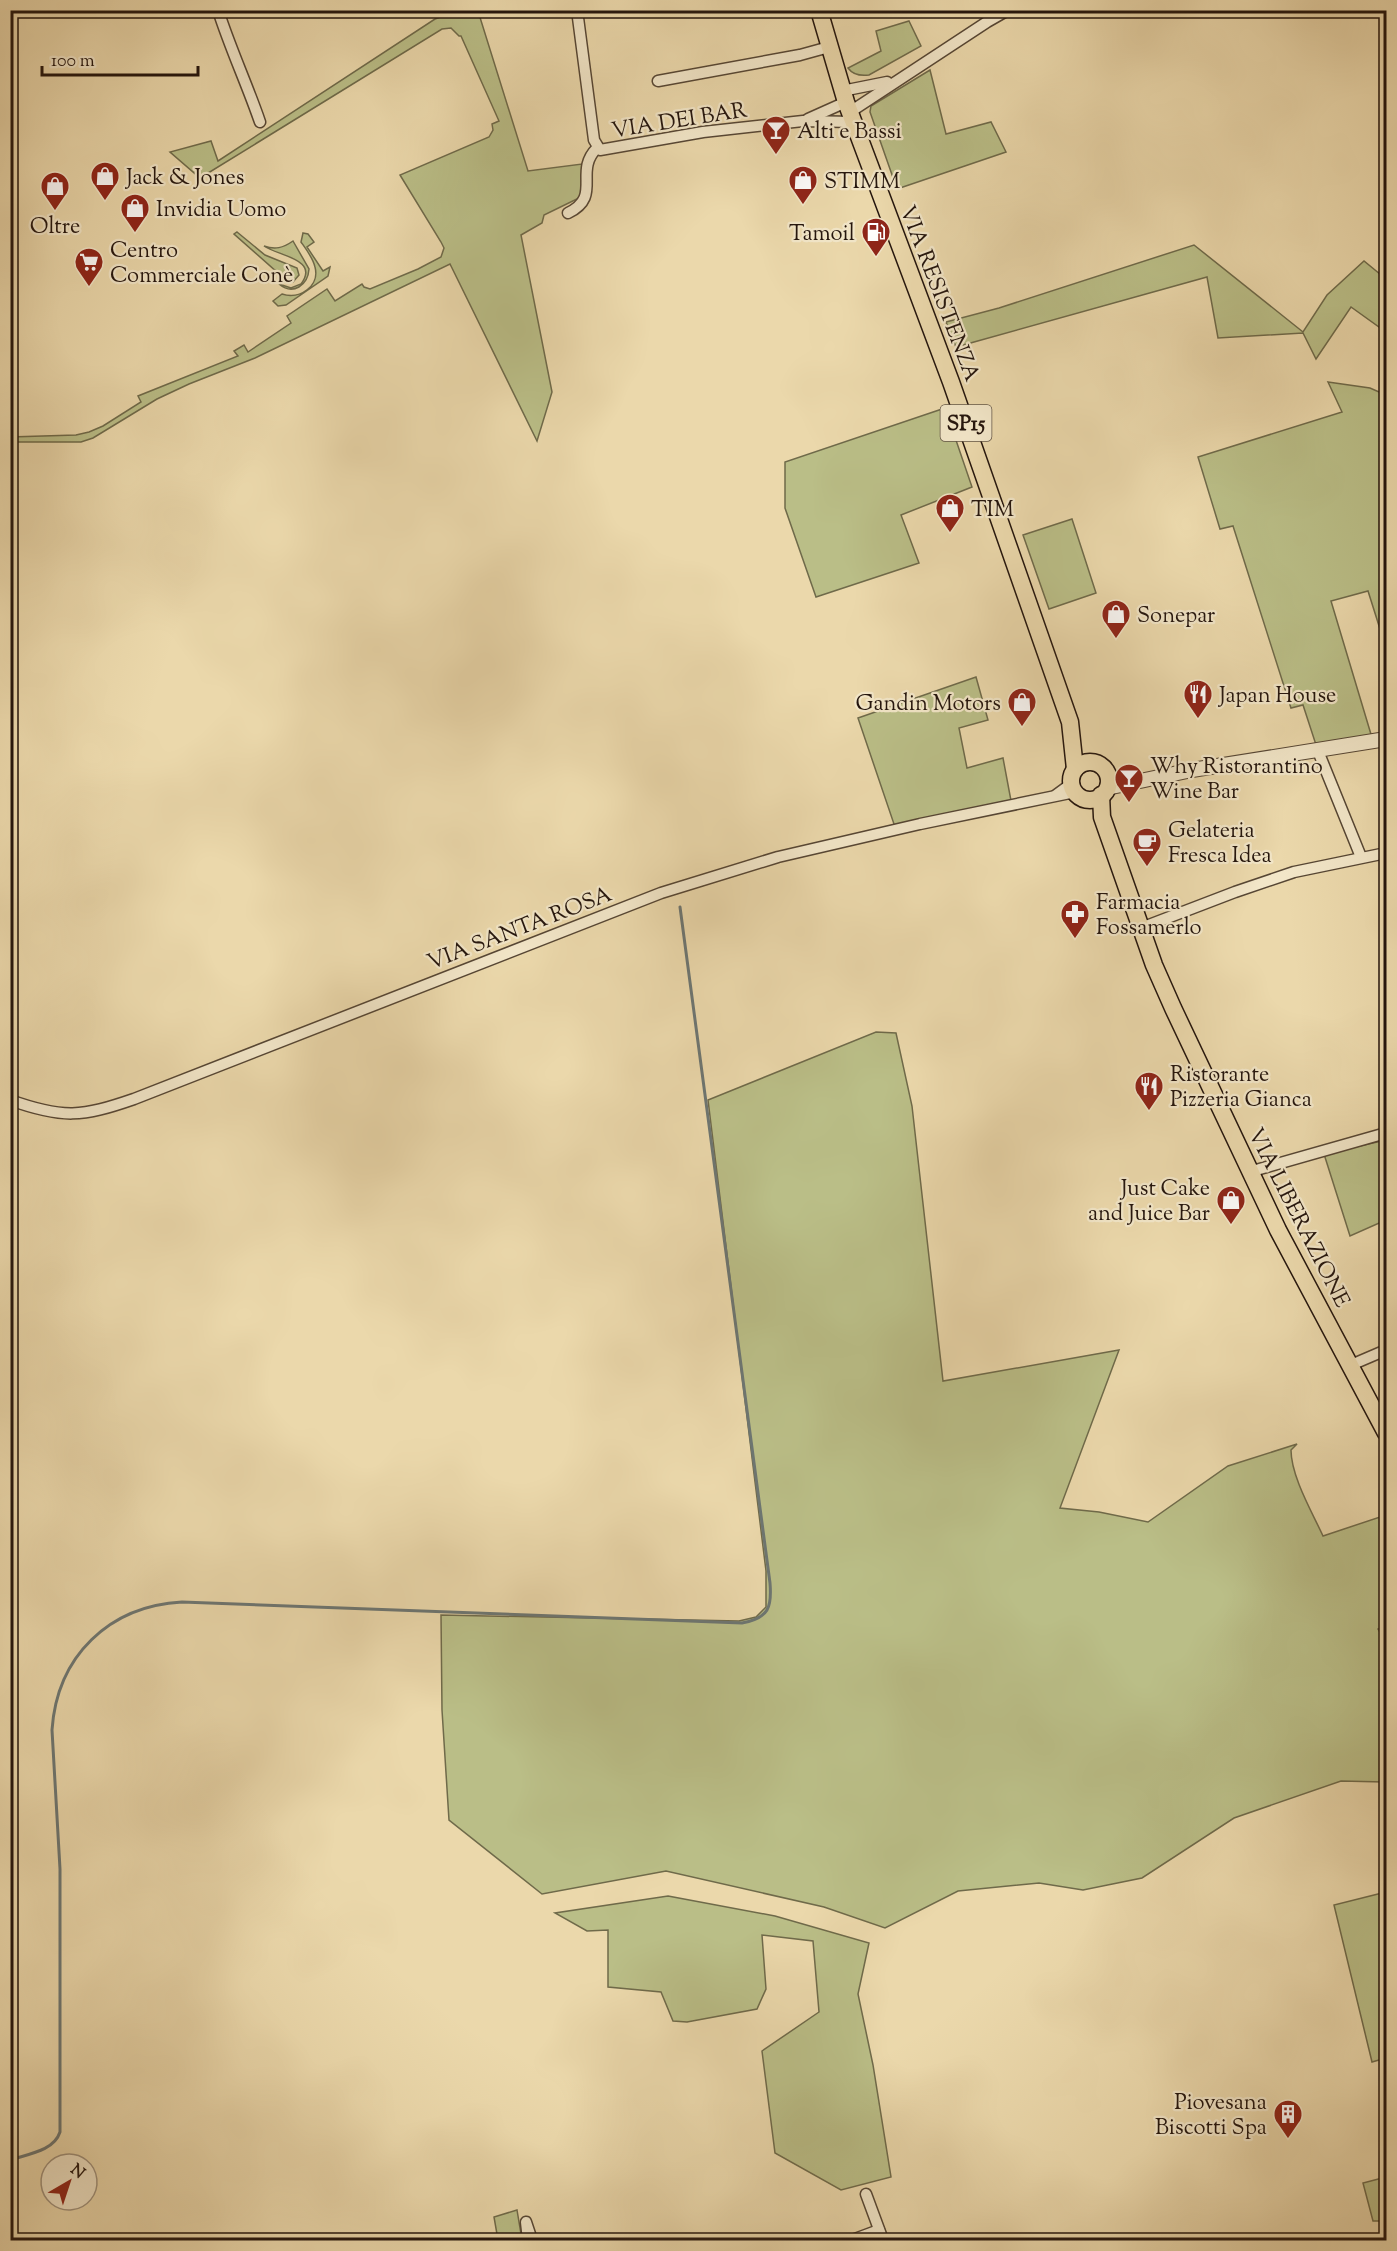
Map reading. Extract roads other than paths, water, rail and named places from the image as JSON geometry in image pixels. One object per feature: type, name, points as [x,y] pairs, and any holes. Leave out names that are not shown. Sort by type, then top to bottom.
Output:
[{"type":"main road","name":"VIA RESISTENZA","points":[[819,10],[848,107],[951,382],[1090,786]]},
{"type":"main road","name":"VIA RESISTENZA","points":[[1071,726],[1085,747],[1091,762],[1079,765],[1090,786]]},
{"type":"main road","name":"VIA LIBERAZIONE","points":[[1090,786],[1141,928],[1173,1008],[1278,1230],[1386,1433]]},
{"type":"street","points":[[218,10],[233,57],[242,70],[260,122]]},
{"type":"street","name":"VIA DEI BAR","points":[[577,10],[594,140],[597,148]]},
{"type":"street","points":[[848,107],[1008,10]]},
{"type":"street","points":[[658,81],[800,55],[829,47]]},
{"type":"street","points":[[848,107],[896,80]]},
{"type":"street","name":"VIA DEI BAR","points":[[597,148],[605,150],[704,132],[803,121],[848,107]]},
{"type":"street","name":"VIA DEI BAR","points":[[803,121],[848,107]]},
{"type":"street","name":"VIA DEI BAR","points":[[568,213],[581,206],[585,198],[586,164],[597,148]]},
{"type":"street","points":[[1090,786],[1116,788],[1124,784],[1192,770],[1386,739]]},
{"type":"street","points":[[1318,751],[1361,857]]},
{"type":"street","name":"VIA SANTA ROSA","points":[[10,1100],[37,1110],[66,1114],[96,1112],[134,1100],[661,892],[778,857],[920,824],[1054,797],[1090,786]]},
{"type":"street","points":[[1141,928],[1284,875],[1386,853]]},
{"type":"street","points":[[1249,1172],[1386,1133]]},
{"type":"street","points":[[1351,1365],[1386,1350]]},
{"type":"street","points":[[852,2241],[881,2235],[866,2194]]},
{"type":"street","points":[[528,2241],[525,2218],[532,2241]]},
{"type":"waterway","points":[[10,2160],[46,2148],[52,2144],[60,2132],[60,1869],[52,1730],[56,1703],[64,1679],[76,1658],[91,1640],[110,1625],[132,1613],[182,1602],[742,1623],[758,1618],[767,1610],[770,1583],[680,907]]},
{"type":"place","name":"Alti e Bassi","points":[[776,156]]},
{"type":"place","name":"Jack & Jones","points":[[105,202]]},
{"type":"place","name":"STIMM","points":[[803,206]]},
{"type":"place","name":"Oltre","points":[[55,212]]},
{"type":"place","name":"Invidia Uomo","points":[[135,234]]},
{"type":"place","name":"Tamoil","points":[[876,258]]},
{"type":"place","name":"Centro Commerciale Conè","points":[[89,288]]},
{"type":"place","name":"TIM","points":[[950,534]]},
{"type":"place","name":"Sonepar","points":[[1116,640]]},
{"type":"place","name":"Japan House","points":[[1198,720]]},
{"type":"place","name":"Gandin Motors","points":[[1022,728]]},
{"type":"place","name":"Why Ristorantino Wine Bar","points":[[1129,804]]},
{"type":"place","name":"Gelateria Fresca Idea","points":[[1147,868]]},
{"type":"place","name":"Farmacia Fossamerlo","points":[[1075,940]]},
{"type":"place","name":"Ristorante Pizzeria Gianca","points":[[1149,1112]]},
{"type":"place","name":"Just Cake and Juice Bar","points":[[1231,1226]]},
{"type":"place","name":"Piovesana Biscotti Spa","points":[[1288,2140]]}]
